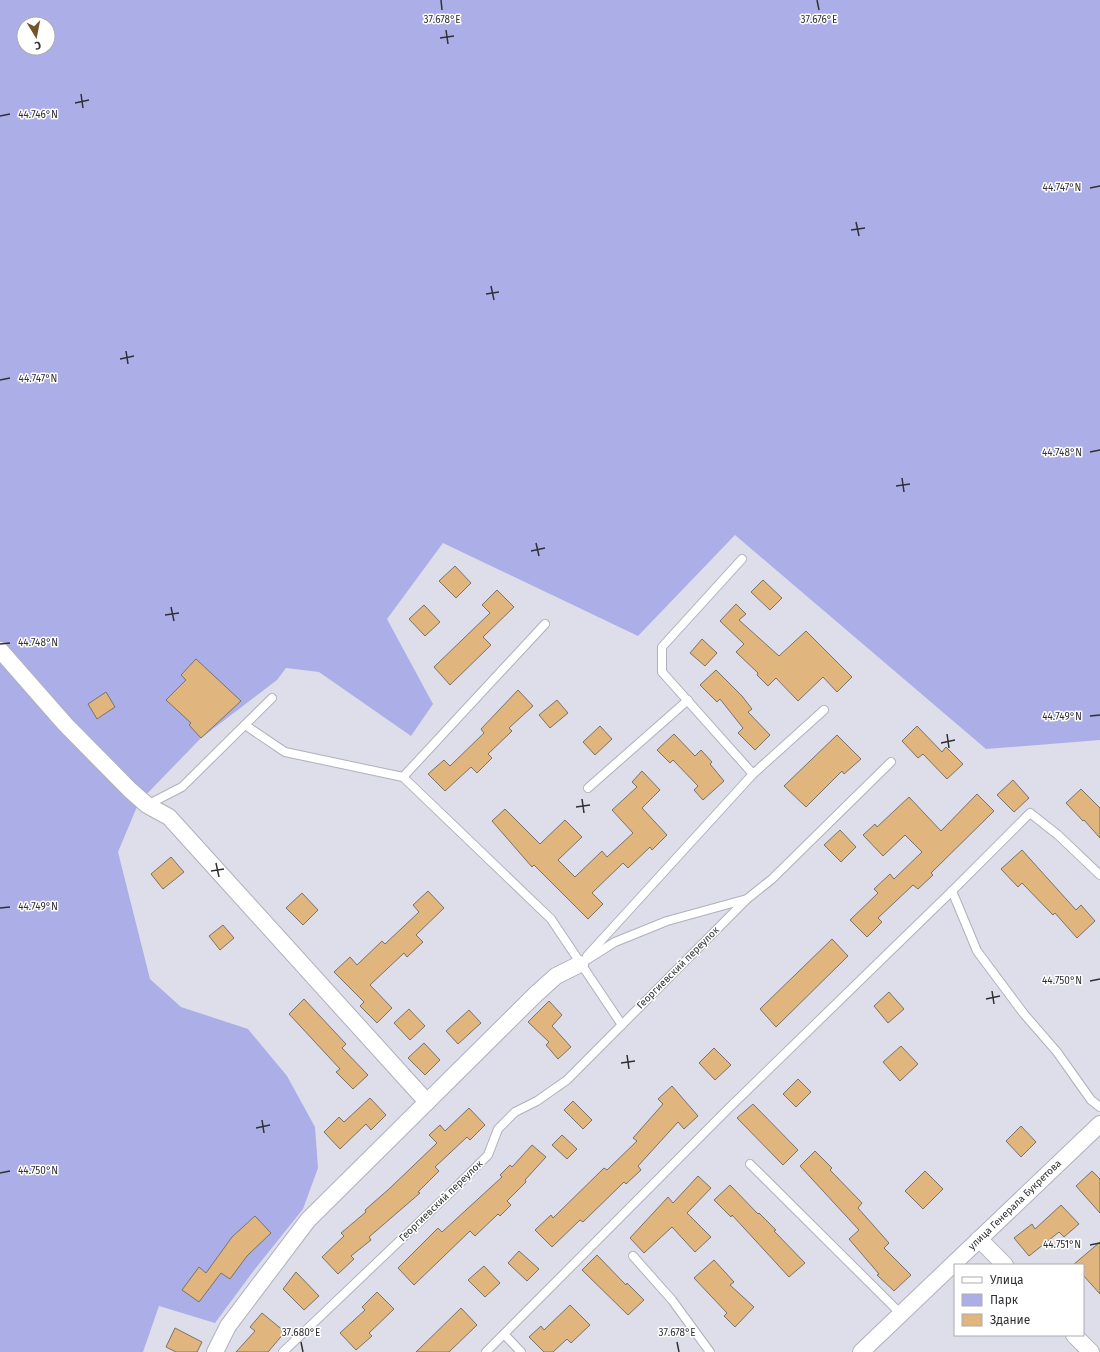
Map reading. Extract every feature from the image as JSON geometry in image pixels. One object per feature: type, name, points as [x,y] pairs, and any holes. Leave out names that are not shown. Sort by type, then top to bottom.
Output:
[{"type":"street","points":[[0,650],[65,724],[146,805],[169,817],[428,1102]]},
{"type":"street","points":[[215,1352],[228,1326],[308,1220],[556,976],[580,964]]},
{"type":"street","name":"улица Генерала Букретова","points":[[861,1352],[1100,1124]]},
{"type":"street","points":[[979,1239],[1004,1264]]},
{"type":"street","points":[[1075,1336],[1091,1352]]},
{"type":"lane","points":[[742,559],[662,647],[662,672],[753,774]]},
{"type":"lane","points":[[403,777],[545,624]]},
{"type":"lane","points":[[146,805],[182,787],[272,698]]},
{"type":"lane","points":[[588,788],[688,700]]},
{"type":"lane","points":[[580,964],[753,774],[824,710]]},
{"type":"lane","points":[[245,725],[285,752],[403,777],[551,919],[622,1025]]},
{"type":"lane","name":"Георгиевский переулок","points":[[283,1352],[456,1188],[488,1155],[498,1129],[515,1112],[537,1101],[567,1080],[747,899],[772,879],[891,762]]},
{"type":"lane","points":[[486,1352],[729,1108],[952,892],[1030,812],[1058,835],[1100,875]]},
{"type":"lane","points":[[952,892],[977,950],[1024,1014],[1057,1052],[1091,1100],[1100,1107]]},
{"type":"lane","points":[[580,964],[615,942],[667,921],[747,899]]},
{"type":"lane","points":[[750,1164],[901,1314]]},
{"type":"lane","points":[[633,1256],[672,1300],[710,1352]]},
{"type":"lane","points":[[504,1334],[521,1352]]},
{"type":"green space","points":[[0,0],[1100,0],[1100,740],[986,749],[735,535],[638,636],[443,543],[387,619],[433,704],[411,736],[319,672],[286,668],[277,680],[201,738],[139,802],[118,852],[150,979],[181,1007],[248,1029],[287,1076],[315,1127],[318,1168],[303,1209],[255,1269],[215,1323],[159,1306],[143,1352],[0,1352]]},
{"type":"building","points":[[455,566],[471,583],[456,598],[439,581]]},
{"type":"building","points":[[763,580],[782,598],[770,610],[751,592]]},
{"type":"building","points":[[497,590],[514,607],[483,637],[491,645],[450,685],[434,667],[490,613],[482,605]]},
{"type":"building","points":[[736,604],[746,614],[739,620],[779,656],[806,631],[852,677],[837,692],[823,677],[798,701],[776,678],[768,686],[757,675],[758,673],[736,652],[744,644],[720,621]]},
{"type":"building","points":[[424,605],[440,622],[425,636],[409,619]]},
{"type":"building","points":[[702,639],[717,653],[705,666],[690,653]]},
{"type":"building","points":[[196,659],[241,701],[201,738],[189,725],[191,723],[166,700],[186,680],[181,675]]},
{"type":"building","points":[[716,670],[742,696],[752,709],[748,712],[770,735],[755,750],[738,733],[743,728],[720,699],[717,702],[700,685]]},
{"type":"building","points":[[518,690],[533,706],[509,728],[512,731],[488,754],[492,758],[477,773],[471,767],[445,791],[428,774],[444,760],[450,766],[484,733],[481,729]]},
{"type":"building","points":[[106,692],[115,707],[97,719],[88,704]]},
{"type":"building","points":[[557,700],[568,713],[550,728],[539,715]]},
{"type":"building","points":[[600,726],[612,739],[595,755],[583,742]]},
{"type":"building","points":[[917,726],[942,752],[946,747],[963,764],[947,779],[923,754],[918,758],[902,741]]},
{"type":"building","points":[[674,734],[695,756],[701,750],[712,762],[710,764],[724,781],[703,800],[694,790],[698,786],[673,760],[670,763],[657,750]]},
{"type":"building","points":[[837,735],[861,759],[844,774],[842,771],[806,807],[784,786]]},
{"type":"building","points":[[642,771],[660,790],[642,808],[667,835],[652,850],[650,847],[628,868],[623,863],[592,893],[603,904],[588,919],[534,865],[532,867],[492,821],[505,809],[540,844],[565,820],[582,837],[558,860],[575,877],[602,851],[607,857],[633,833],[612,810],[637,787],[632,782]]},
{"type":"building","points":[[1013,780],[1029,798],[1014,812],[997,795]]},
{"type":"building","points":[[1081,789],[1100,808],[1100,838],[1066,803]]},
{"type":"building","points":[[977,794],[994,811],[931,873],[933,875],[918,889],[913,885],[878,918],[882,922],[867,937],[850,920],[878,893],[874,889],[890,874],[894,879],[922,852],[905,835],[883,856],[863,835],[875,824],[877,827],[909,797],[941,831]]},
{"type":"building","points":[[840,830],[856,847],[841,862],[824,845]]},
{"type":"building","points":[[1022,850],[1076,910],[1081,905],[1095,921],[1077,938],[1055,913],[1053,915],[1022,883],[1018,887],[1001,869]]},
{"type":"building","points":[[171,857],[184,872],[163,889],[151,874]]},
{"type":"building","points":[[428,891],[444,908],[416,935],[423,942],[407,957],[404,953],[370,985],[392,1008],[377,1023],[360,1006],[364,1002],[334,972],[350,957],[357,965],[382,941],[385,944],[419,912],[413,905]]},
{"type":"building","points":[[302,893],[318,910],[303,925],[286,908]]},
{"type":"building","points":[[223,925],[234,938],[220,950],[209,936]]},
{"type":"building","points":[[832,939],[848,956],[776,1027],[760,1009]]},
{"type":"building","points":[[889,992],[904,1009],[888,1023],[874,1006]]},
{"type":"building","points":[[304,999],[346,1044],[342,1048],[368,1075],[353,1089],[336,1072],[340,1069],[289,1014]]},
{"type":"building","points":[[549,1001],[562,1015],[552,1026],[571,1047],[558,1059],[546,1045],[549,1042],[528,1022]]},
{"type":"building","points":[[409,1009],[425,1026],[410,1040],[394,1023]]},
{"type":"building","points":[[469,1010],[481,1023],[458,1044],[446,1031]]},
{"type":"building","points":[[424,1043],[440,1060],[425,1075],[408,1058]]},
{"type":"building","points":[[901,1046],[918,1064],[900,1081],[883,1062]]},
{"type":"building","points":[[714,1048],[731,1065],[715,1080],[699,1063]]},
{"type":"building","points":[[798,1079],[811,1092],[796,1107],[783,1094]]},
{"type":"building","points":[[672,1086],[698,1116],[684,1129],[678,1122],[638,1166],[641,1170],[626,1184],[624,1182],[583,1222],[580,1220],[552,1247],[535,1230],[551,1215],[553,1218],[604,1168],[607,1170],[637,1141],[633,1138],[663,1104],[658,1099]]},
{"type":"building","points":[[370,1098],[386,1115],[371,1130],[366,1124],[340,1149],[324,1132],[339,1117],[344,1122]]},
{"type":"building","points":[[573,1101],[592,1120],[583,1129],[564,1110]]},
{"type":"building","points":[[753,1104],[798,1150],[783,1165],[737,1118]]},
{"type":"building","points":[[469,1108],[485,1125],[470,1140],[467,1137],[435,1167],[439,1171],[418,1192],[420,1193],[369,1237],[371,1240],[351,1256],[354,1259],[338,1274],[322,1257],[344,1236],[341,1233],[366,1212],[365,1210],[437,1143],[429,1135],[440,1125],[445,1131]]},
{"type":"building","points":[[1021,1126],[1036,1142],[1021,1157],[1006,1141]]},
{"type":"building","points":[[562,1135],[577,1149],[567,1159],[552,1145]]},
{"type":"building","points":[[532,1145],[546,1157],[525,1180],[526,1182],[507,1201],[511,1205],[500,1216],[498,1214],[475,1236],[470,1231],[414,1285],[398,1268],[438,1228],[442,1232],[502,1177],[500,1175],[510,1165],[512,1167]]},
{"type":"building","points":[[815,1151],[832,1168],[830,1170],[862,1203],[858,1208],[889,1243],[884,1248],[911,1275],[894,1291],[877,1275],[879,1274],[849,1239],[859,1230],[800,1166]]},
{"type":"building","points":[[925,1171],[943,1189],[923,1209],[905,1191]]},
{"type":"building","points":[[1092,1171],[1100,1179],[1100,1213],[1076,1186]]},
{"type":"building","points":[[698,1176],[711,1188],[687,1213],[711,1237],[695,1252],[672,1227],[644,1253],[630,1238],[668,1197],[673,1203]]},
{"type":"building","points":[[730,1185],[776,1230],[774,1231],[805,1263],[789,1277],[732,1215],[731,1217],[714,1200]]},
{"type":"building","points":[[1061,1205],[1079,1224],[1064,1237],[1059,1232],[1029,1256],[1014,1238],[1032,1224],[1035,1229]]},
{"type":"building","points":[[255,1216],[271,1233],[247,1256],[230,1279],[221,1273],[199,1302],[182,1290],[199,1267],[206,1273],[232,1237]]},
{"type":"building","points":[[1100,1242],[1100,1294],[1084,1276],[1084,1264],[1074,1264]]},
{"type":"building","points":[[519,1251],[539,1269],[527,1281],[508,1263]]},
{"type":"building","points":[[597,1255],[626,1285],[627,1283],[644,1300],[628,1315],[582,1270]]},
{"type":"building","points":[[714,1260],[734,1282],[730,1285],[754,1307],[735,1327],[724,1316],[727,1313],[694,1278]]},
{"type":"building","points":[[484,1266],[500,1283],[485,1297],[468,1280]]},
{"type":"building","points":[[296,1272],[319,1296],[304,1310],[283,1289]]},
{"type":"building","points":[[377,1292],[394,1309],[369,1333],[372,1336],[356,1350],[340,1333],[365,1310],[362,1307]]},
{"type":"building","points":[[570,1305],[590,1325],[571,1343],[567,1339],[553,1352],[544,1352],[529,1337],[541,1326],[544,1330]]},
{"type":"building","points":[[461,1308],[477,1325],[449,1352],[416,1352]]},
{"type":"building","points":[[262,1313],[285,1332],[268,1352],[236,1352],[255,1331],[250,1327]]},
{"type":"building","points":[[175,1328],[202,1342],[197,1352],[176,1352],[166,1347]]}]
